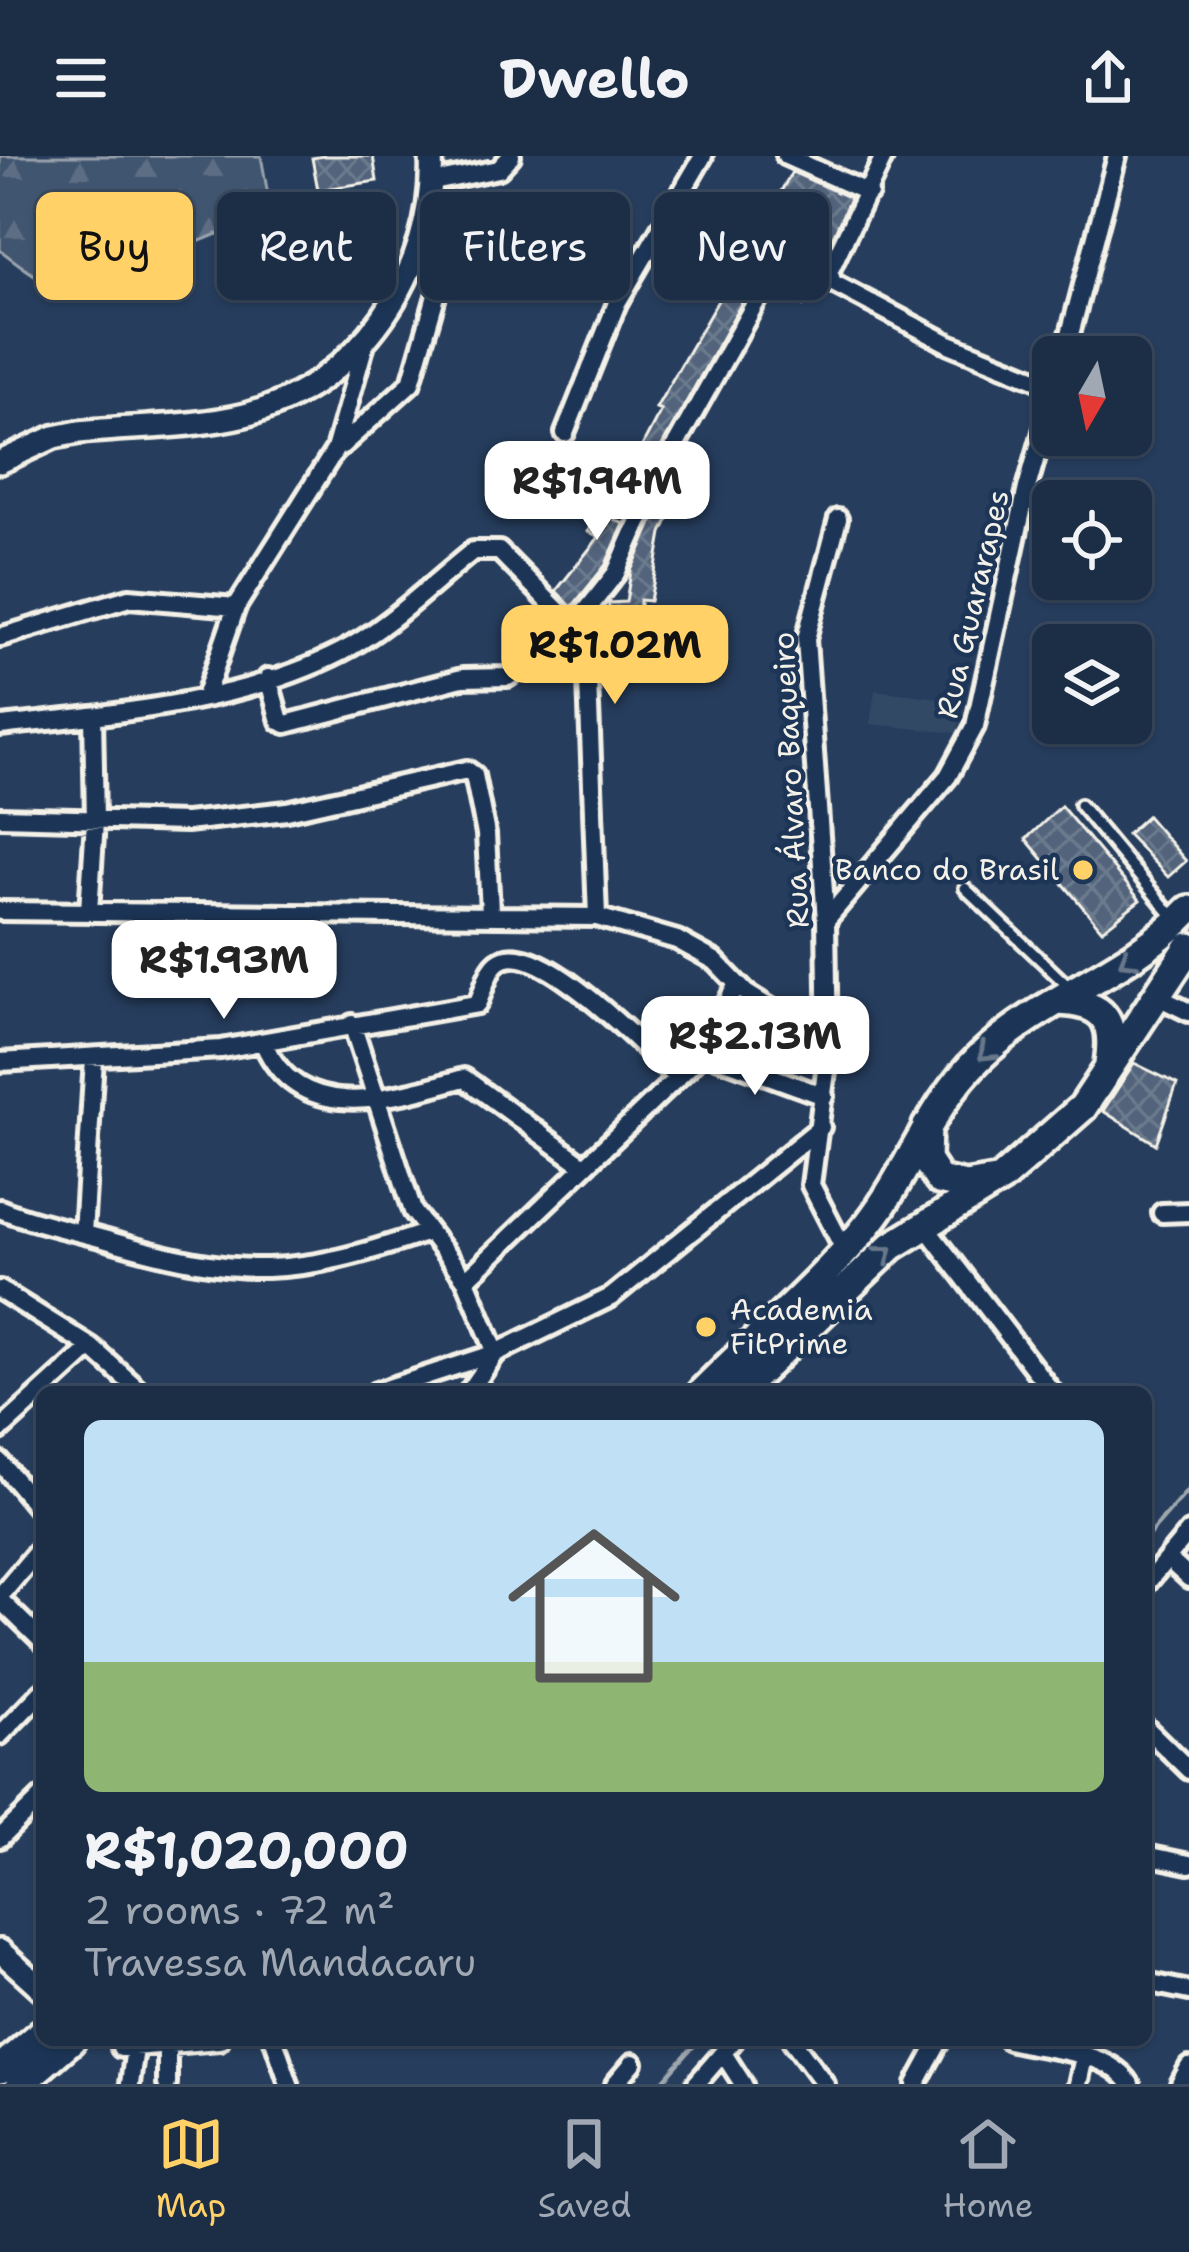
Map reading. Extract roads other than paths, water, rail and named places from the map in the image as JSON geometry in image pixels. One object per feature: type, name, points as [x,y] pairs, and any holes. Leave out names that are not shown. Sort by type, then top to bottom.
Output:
[{"type":"main road","points":[[745,1386],[875,1260],[1001,1180],[1083,1107],[1108,1074],[1154,994],[1185,927]]},
{"type":"main road","points":[[708,1386],[868,1224],[928,1121],[981,1056],[1066,996],[1185,927]]},
{"type":"main road","points":[[1066,996],[1091,1004],[1108,1017],[1113,1038],[1108,1074]]},
{"type":"main road","points":[[928,1121],[926,1160],[939,1180],[965,1186],[1001,1180]]},
{"type":"main road","points":[[0,2069],[36,2038]]},
{"type":"main road","points":[[20,2084],[64,2046]]},
{"type":"street","points":[[335,450],[366,339],[415,259],[433,182],[431,156]]},
{"type":"street","points":[[433,182],[499,169],[511,156]]},
{"type":"street","points":[[565,433],[616,303],[704,156]]},
{"type":"street","points":[[786,156],[869,193]]},
{"type":"street","points":[[884,156],[831,267],[833,283],[950,344],[1032,377]]},
{"type":"street","points":[[1070,336],[1117,156]]},
{"type":"street","points":[[205,697],[236,607],[335,450],[411,382],[435,300]]},
{"type":"street","points":[[268,678],[280,721],[286,724],[462,678],[508,677],[575,626],[616,573],[660,473],[757,300]]},
{"type":"street","points":[[0,462],[54,437],[248,414],[288,398],[331,371],[366,339]]},
{"type":"street","name":"Rua Guararapes","points":[[826,920],[948,776],[975,726],[1039,456]]},
{"type":"street","name":"Rua Álvaro Baqueiro","points":[[838,519],[806,639],[826,920],[828,1056],[814,1199],[844,1249]]},
{"type":"street","points":[[0,726],[205,697],[268,678],[345,650],[473,551],[500,550],[575,626],[588,680],[598,917]]},
{"type":"street","points":[[0,637],[129,598],[236,607]]},
{"type":"street","points":[[89,911],[95,821],[93,716]]},
{"type":"street","points":[[0,817],[186,822],[287,811],[467,770],[474,776],[487,834],[490,912]]},
{"type":"street","points":[[0,911],[490,912],[598,917],[676,940],[716,961],[737,984],[781,1015],[802,1047],[828,1056]]},
{"type":"street","points":[[0,1061],[94,1059],[264,1044],[480,1003],[498,961],[538,965],[580,987],[677,1078]]},
{"type":"street","points":[[466,1280],[704,1052],[737,984]]},
{"type":"street","points":[[1154,994],[1189,1012]]},
{"type":"street","points":[[352,1024],[381,1101],[400,1177],[425,1233],[466,1280],[496,1353]]},
{"type":"street","points":[[264,1044],[274,1066],[290,1080],[328,1098],[381,1101],[464,1078],[584,1166]]},
{"type":"street","points":[[704,1052],[824,1096]]},
{"type":"street","points":[[83,1233],[94,1059]]},
{"type":"street","points":[[394,1386],[496,1353],[611,1297],[820,1127]]},
{"type":"street","points":[[0,1209],[195,1265],[240,1271],[339,1262],[425,1233]]},
{"type":"street","points":[[1162,1213],[1189,1212]]},
{"type":"street","points":[[924,1226],[1047,1386]]},
{"type":"street","points":[[0,1290],[91,1346],[134,1386]]},
{"type":"street","points":[[48,1386],[91,1346]]},
{"type":"street","points":[[473,1386],[496,1353]]},
{"type":"street","points":[[0,1430],[36,1397]]},
{"type":"street","points":[[0,1462],[36,1506]]},
{"type":"street","points":[[1152,1577],[1189,1532]]},
{"type":"street","points":[[36,1553],[0,1598],[36,1634]]},
{"type":"street","points":[[1168,1558],[1189,1578]]},
{"type":"street","points":[[0,1735],[36,1698]]},
{"type":"street","points":[[1152,1734],[1189,1770]]},
{"type":"street","points":[[0,1838],[36,1803]]},
{"type":"street","points":[[1152,1856],[1189,1864]]},
{"type":"street","points":[[0,1951],[36,1984]]},
{"type":"street","points":[[1152,1983],[1189,1991]]},
{"type":"street","points":[[130,2084],[128,2048],[167,2046],[167,2084]]},
{"type":"street","points":[[276,2046],[289,2084]]},
{"type":"street","points":[[696,2084],[727,2046]]},
{"type":"street","points":[[730,2046],[742,2084]]},
{"type":"street","points":[[796,2046],[825,2084]]},
{"type":"street","points":[[916,2084],[937,2046]]},
{"type":"street","points":[[1035,2046],[1122,2072],[1130,2084]]},
{"type":"street","points":[[1078,2084],[1084,2057]]},
{"type":"street","points":[[615,2084],[633,2063]]},
{"type":"street","points":[[1180,2084],[1189,2067]]},
{"type":"lane","points":[[1080,805],[1185,927]]},
{"type":"lane","points":[[965,888],[1066,996]]},
{"type":"waterway","points":[[1152,1531],[1189,1489]]},
{"type":"waterway","points":[[660,2084],[694,2046]]},
{"type":"place","name":"Banco do Brasil","points":[[1083,870]]},
{"type":"place","name":"Academia FitPrime","points":[[706,1327]]}]
